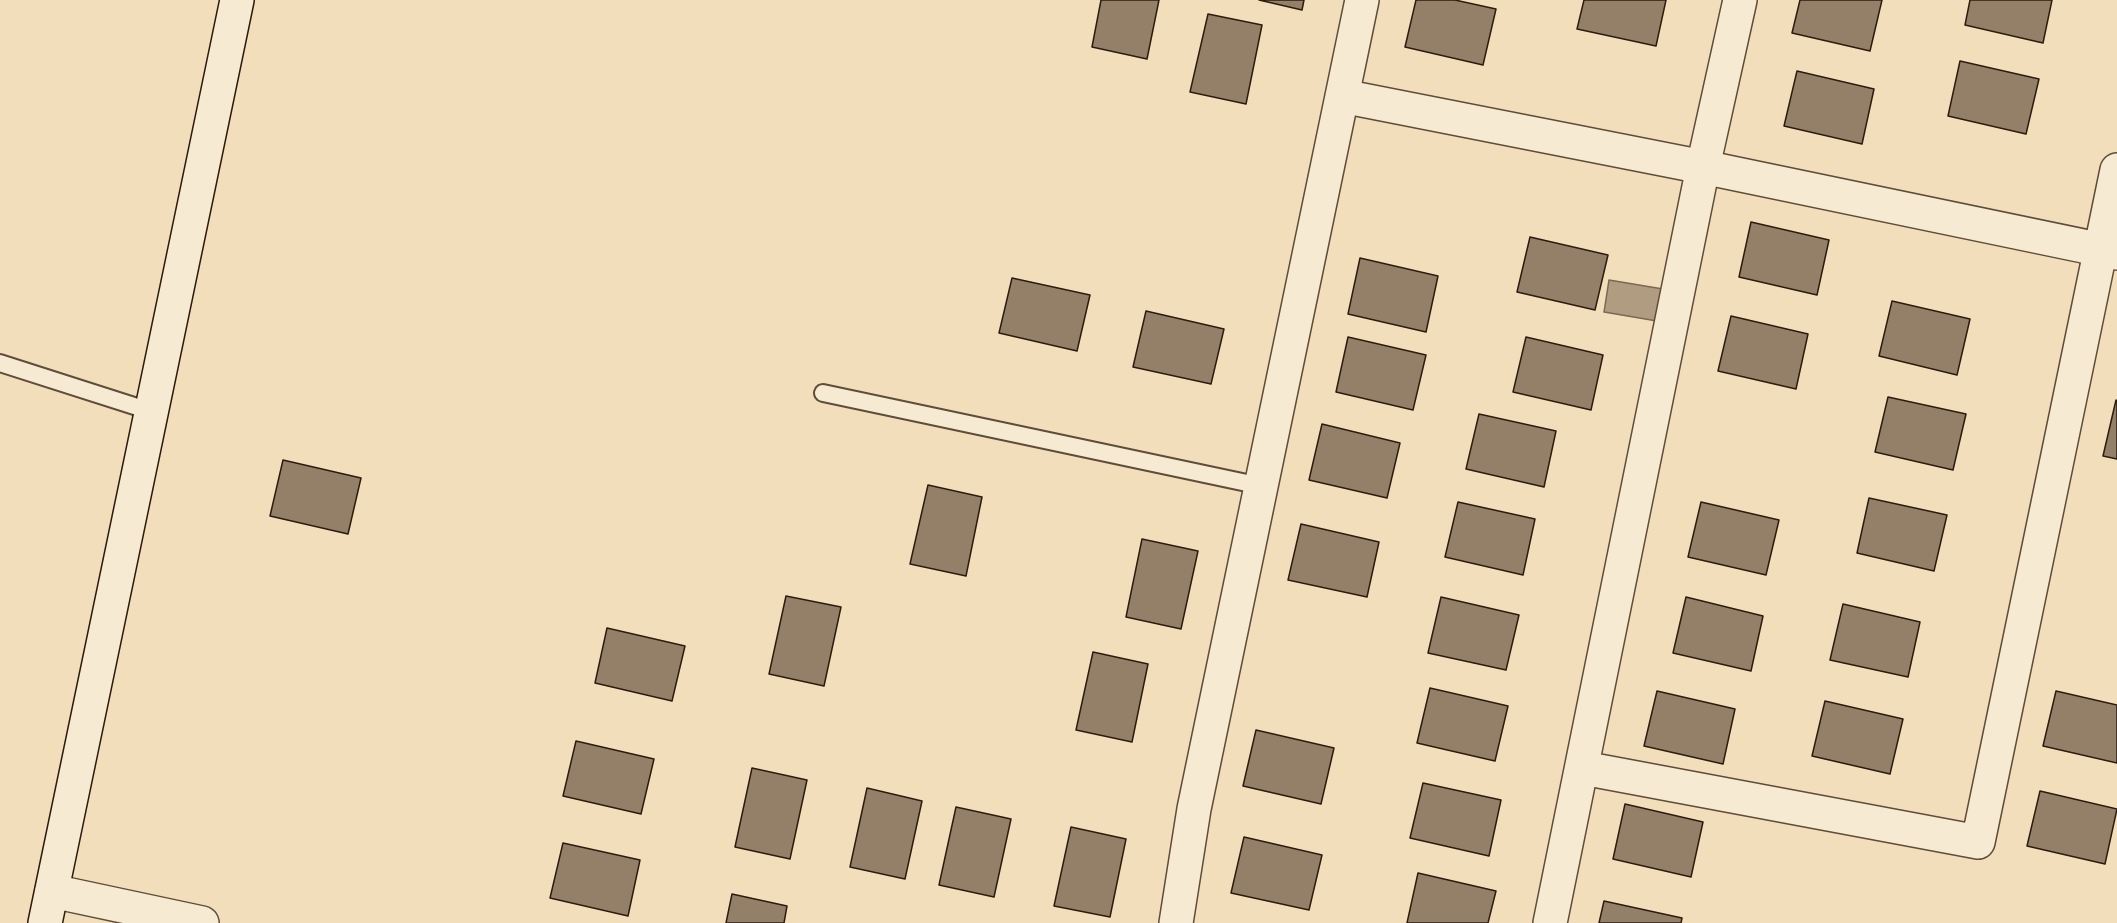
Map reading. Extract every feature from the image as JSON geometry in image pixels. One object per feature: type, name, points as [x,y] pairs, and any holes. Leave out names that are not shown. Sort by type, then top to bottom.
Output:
[{"type":"street","points":[[45,923],[237,0]]},
{"type":"street","points":[[1176,923],[1194,809],[1362,0]]},
{"type":"street","points":[[1550,923],[1703,167],[1740,0]]},
{"type":"street","points":[[1342,96],[1703,167],[2109,251]]},
{"type":"street","points":[[1583,768],[1978,842],[2109,251],[2117,170]]},
{"type":"street","points":[[52,891],[202,923]]},
{"type":"lane","points":[[0,363],[153,412]]},
{"type":"lane","points":[[823,393],[1261,486]]},
{"type":"shaded area","points":[[1609,280],[1663,289],[1657,321],[1604,312]]},
{"type":"building","points":[[1101,0],[1159,0],[1147,59],[1092,47]]},
{"type":"building","points":[[1259,0],[1304,0],[1302,10]]},
{"type":"building","points":[[1416,0],[1455,0],[1496,9],[1483,65],[1405,47]]},
{"type":"building","points":[[1584,0],[1666,0],[1656,46],[1577,29]]},
{"type":"building","points":[[1800,0],[1882,0],[1870,51],[1792,33]]},
{"type":"building","points":[[1970,0],[2052,0],[2043,43],[1965,25]]},
{"type":"building","points":[[1208,14],[1262,25],[1246,104],[1190,92]]},
{"type":"building","points":[[1960,61],[2039,79],[2026,134],[1948,116]]},
{"type":"building","points":[[1797,71],[1874,89],[1862,144],[1784,126]]},
{"type":"building","points":[[1751,222],[1829,240],[1817,295],[1739,277]]},
{"type":"building","points":[[1530,237],[1608,255],[1595,310],[1517,292]]},
{"type":"building","points":[[1360,258],[1438,276],[1426,332],[1348,314]]},
{"type":"building","points":[[1012,278],[1090,295],[1077,351],[999,333]]},
{"type":"building","points":[[1892,301],[1970,319],[1957,375],[1879,356]]},
{"type":"building","points":[[1146,311],[1224,329],[1211,384],[1133,367]]},
{"type":"building","points":[[1731,316],[1808,334],[1796,389],[1718,371]]},
{"type":"building","points":[[1348,337],[1426,355],[1413,410],[1336,392]]},
{"type":"building","points":[[1526,337],[1603,355],[1591,410],[1513,392]]},
{"type":"building","points":[[1888,397],[1966,414],[1953,470],[1875,452]]},
{"type":"building","points":[[2117,401],[2117,459],[2103,456]]},
{"type":"building","points":[[1479,414],[1556,431],[1544,487],[1466,469]]},
{"type":"building","points":[[1322,424],[1400,443],[1387,498],[1309,480]]},
{"type":"building","points":[[283,460],[361,478],[348,534],[270,516]]},
{"type":"building","points":[[928,485],[982,497],[966,576],[910,564]]},
{"type":"building","points":[[1869,498],[1947,515],[1934,571],[1857,553]]},
{"type":"building","points":[[1458,502],[1535,519],[1523,575],[1445,557]]},
{"type":"building","points":[[1701,502],[1779,520],[1766,575],[1688,557]]},
{"type":"building","points":[[1301,524],[1379,542],[1367,597],[1288,580]]},
{"type":"building","points":[[1142,539],[1198,551],[1181,629],[1126,617]]},
{"type":"building","points":[[786,596],[841,607],[824,686],[769,674]]},
{"type":"building","points":[[1441,597],[1519,615],[1506,670],[1428,653]]},
{"type":"building","points":[[1686,597],[1763,616],[1751,671],[1673,653]]},
{"type":"building","points":[[1843,604],[1920,622],[1908,677],[1830,660]]},
{"type":"building","points":[[607,628],[685,646],[672,701],[595,683]]},
{"type":"building","points":[[1093,652],[1148,664],[1132,742],[1076,730]]},
{"type":"building","points":[[1430,688],[1508,706],[1495,761],[1417,743]]},
{"type":"building","points":[[1657,691],[1735,709],[1723,764],[1644,746]]},
{"type":"building","points":[[2056,691],[2117,705],[2117,763],[2043,746]]},
{"type":"building","points":[[1825,701],[1903,719],[1890,774],[1812,756]]},
{"type":"building","points":[[1256,730],[1334,748],[1321,804],[1243,786]]},
{"type":"building","points":[[576,741],[654,759],[641,814],[563,796]]},
{"type":"building","points":[[752,768],[807,780],[790,859],[735,847]]},
{"type":"building","points":[[1423,783],[1501,800],[1489,856],[1410,838]]},
{"type":"building","points":[[867,788],[922,801],[905,879],[850,867]]},
{"type":"building","points":[[2040,791],[2117,809],[2105,864],[2027,846]]},
{"type":"building","points":[[1625,804],[1703,822],[1691,877],[1613,859]]},
{"type":"building","points":[[956,807],[1011,819],[994,897],[939,885]]},
{"type":"building","points":[[1071,827],[1126,839],[1110,917],[1054,906]]},
{"type":"building","points":[[1244,837],[1322,855],[1309,910],[1231,893]]},
{"type":"building","points":[[563,843],[640,860],[628,916],[550,898]]},
{"type":"building","points":[[1418,873],[1496,891],[1488,923],[1407,923]]},
{"type":"building","points":[[732,894],[787,906],[784,923],[726,923]]},
{"type":"building","points":[[1604,901],[1682,918],[1681,923],[1599,923]]}]
